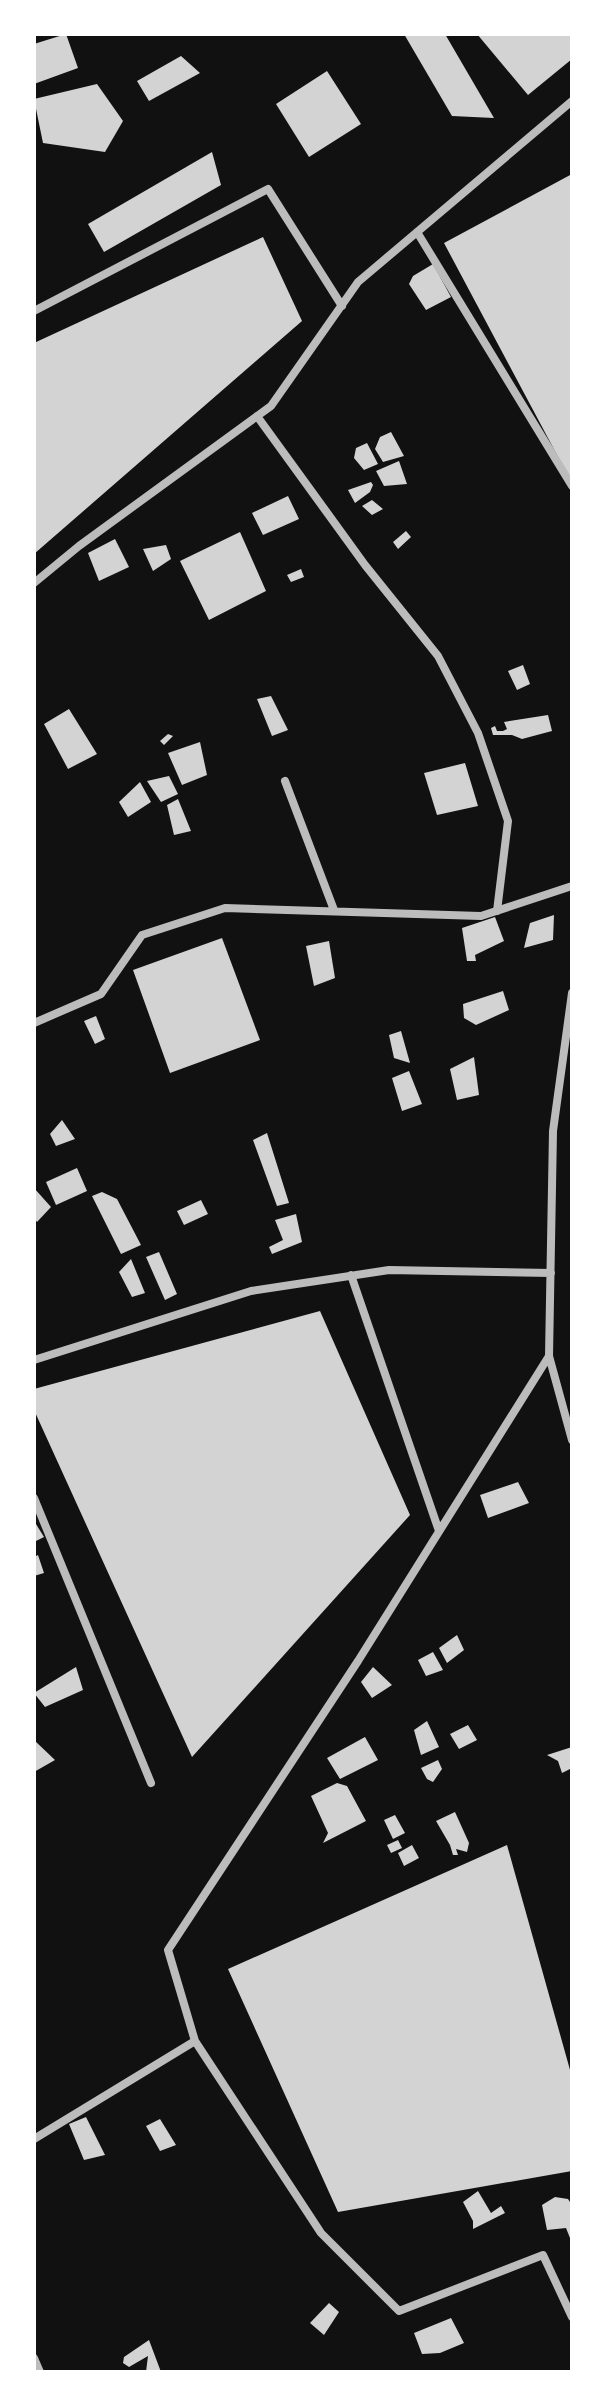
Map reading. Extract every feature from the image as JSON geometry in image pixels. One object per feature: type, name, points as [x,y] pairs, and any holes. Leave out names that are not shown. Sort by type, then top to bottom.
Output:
[{"type":"street","points":[[34,583],[79,546],[271,406],[358,282],[572,101]]},
{"type":"street","points":[[34,311],[268,189],[342,306]]},
{"type":"street","points":[[417,232],[572,486]]},
{"type":"street","points":[[257,416],[365,565],[438,656],[478,733],[508,821],[497,911]]},
{"type":"street","points":[[285,781],[334,910]]},
{"type":"street","points":[[34,1023],[101,994],[142,935],[225,908],[481,916],[572,886]]},
{"type":"street","points":[[572,993],[553,1131],[549,1356],[572,1440]]},
{"type":"street","points":[[34,1360],[251,1291],[389,1270],[551,1273]]},
{"type":"street","points":[[351,1275],[439,1531]]},
{"type":"street","points":[[549,1356],[358,1661],[168,1950],[195,2041],[321,2233],[399,2311],[543,2255],[572,2317]]},
{"type":"street","points":[[34,1498],[151,1783]]},
{"type":"street","points":[[34,2139],[195,2041]]},
{"type":"street","points":[[34,2358],[40,2372]]},
{"type":"building","points":[[66,34],[78,68],[34,84],[34,44]]},
{"type":"building","points":[[404,34],[445,34],[494,118],[452,116]]},
{"type":"building","points":[[477,34],[572,34],[572,59],[528,95]]},
{"type":"building","points":[[181,56],[200,73],[149,101],[137,81]]},
{"type":"building","points":[[327,71],[361,124],[309,157],[276,104]]},
{"type":"building","points":[[97,84],[123,121],[105,152],[43,143],[34,99]]},
{"type":"building","points":[[212,152],[221,185],[104,252],[88,224]]},
{"type":"building","points":[[572,174],[572,483],[444,243]]},
{"type":"building","points":[[263,237],[302,321],[34,554],[34,343]]},
{"type":"building","points":[[433,264],[451,297],[426,310],[409,284],[413,276]]},
{"type":"building","points":[[391,432],[404,456],[383,462],[375,449],[380,437]]},
{"type":"building","points":[[367,443],[378,464],[364,470],[354,458],[356,448]]},
{"type":"building","points":[[399,461],[407,484],[384,486],[376,471]]},
{"type":"building","points":[[371,482],[370,492],[355,503],[348,490]]},
{"type":"building","points":[[288,496],[299,519],[263,535],[252,513]]},
{"type":"building","points":[[372,500],[383,509],[372,515],[362,506]]},
{"type":"building","points":[[406,531],[411,537],[398,549],[393,542]]},
{"type":"building","points":[[240,532],[266,591],[209,620],[180,561]]},
{"type":"building","points":[[115,539],[129,567],[99,581],[88,553]]},
{"type":"building","points":[[166,545],[171,559],[153,571],[143,549]]},
{"type":"building","points":[[301,569],[304,577],[291,582],[287,575]]},
{"type":"building","points":[[523,665],[530,684],[517,690],[508,671]]},
{"type":"building","points":[[271,696],[288,730],[272,736],[257,699]]},
{"type":"building","points":[[69,709],[97,754],[68,769],[44,724]]},
{"type":"building","points":[[548,715],[552,731],[522,739],[512,735],[493,735],[491,728],[495,726],[497,731],[507,729],[504,722]]},
{"type":"building","points":[[168,734],[173,736],[164,745],[160,741]]},
{"type":"building","points":[[200,742],[207,775],[182,785],[168,753]]},
{"type":"building","points":[[465,763],[478,806],[437,815],[424,773]]},
{"type":"building","points":[[169,776],[178,794],[161,802],[147,781]]},
{"type":"building","points":[[140,782],[151,802],[128,817],[119,802]]},
{"type":"building","points":[[178,799],[191,831],[174,835],[167,805]]},
{"type":"building","points":[[554,915],[553,940],[524,948],[530,923]]},
{"type":"building","points":[[495,917],[504,941],[475,955],[476,961],[467,961],[462,928]]},
{"type":"building","points":[[222,938],[260,1040],[170,1073],[133,970]]},
{"type":"building","points":[[329,941],[335,978],[314,986],[306,946]]},
{"type":"building","points":[[503,991],[509,1010],[476,1025],[464,1018],[463,1004]]},
{"type":"building","points":[[96,1016],[105,1039],[95,1044],[84,1021]]},
{"type":"building","points":[[401,1031],[410,1063],[394,1058],[389,1035]]},
{"type":"building","points":[[474,1057],[479,1095],[457,1100],[450,1069]]},
{"type":"building","points":[[409,1071],[422,1104],[402,1111],[392,1078]]},
{"type":"building","points":[[62,1120],[75,1139],[56,1146],[50,1134]]},
{"type":"building","points":[[267,1133],[289,1203],[277,1206],[253,1140]]},
{"type":"building","points":[[77,1168],[87,1191],[56,1205],[46,1182]]},
{"type":"building","points":[[34,1188],[51,1207],[37,1222],[34,1218]]},
{"type":"building","points":[[102,1192],[117,1199],[141,1245],[121,1254],[92,1196]]},
{"type":"building","points":[[201,1200],[208,1214],[184,1225],[177,1211]]},
{"type":"building","points":[[296,1214],[302,1242],[272,1254],[269,1247],[283,1240],[275,1220]]},
{"type":"building","points":[[159,1252],[177,1294],[165,1300],[146,1257]]},
{"type":"building","points":[[131,1259],[145,1293],[132,1297],[119,1272]]},
{"type":"building","points":[[320,1311],[410,1515],[192,1757],[34,1410],[34,1389]]},
{"type":"building","points":[[518,1482],[529,1503],[488,1518],[480,1495]]},
{"type":"building","points":[[34,1525],[44,1537],[34,1542]]},
{"type":"building","points":[[38,1555],[44,1573],[34,1576],[34,1557]]},
{"type":"building","points":[[457,1635],[464,1650],[447,1663],[439,1648]]},
{"type":"building","points":[[433,1652],[443,1670],[426,1676],[418,1660]]},
{"type":"building","points":[[76,1667],[83,1690],[45,1707],[34,1693]]},
{"type":"building","points":[[373,1667],[392,1685],[372,1698],[361,1682]]},
{"type":"building","points":[[427,1721],[439,1747],[421,1755],[414,1730]]},
{"type":"building","points":[[468,1725],[477,1740],[459,1749],[450,1734]]},
{"type":"building","points":[[365,1737],[378,1760],[340,1779],[327,1758]]},
{"type":"building","points":[[34,1740],[55,1760],[34,1772]]},
{"type":"building","points":[[572,1747],[572,1768],[562,1773],[558,1761],[547,1755]]},
{"type":"building","points":[[438,1760],[442,1769],[433,1782],[427,1779],[421,1768]]},
{"type":"building","points":[[337,1783],[347,1786],[366,1821],[323,1843],[328,1833],[311,1796]]},
{"type":"building","points":[[455,1812],[469,1843],[467,1852],[456,1849],[458,1855],[453,1855],[436,1821]]},
{"type":"building","points":[[395,1815],[405,1833],[393,1839],[384,1820]]},
{"type":"building","points":[[398,1840],[402,1848],[391,1853],[387,1845]]},
{"type":"building","points":[[412,1845],[419,1858],[404,1866],[398,1853]]},
{"type":"building","points":[[507,1845],[572,2077],[572,2171],[338,2212],[228,1969]]},
{"type":"building","points":[[86,2117],[105,2155],[84,2160],[69,2124]]},
{"type":"building","points":[[160,2119],[176,2145],[160,2151],[146,2126]]},
{"type":"building","points":[[478,2191],[491,2213],[501,2206],[505,2213],[473,2229],[473,2221],[463,2202]]},
{"type":"building","points":[[555,2197],[568,2199],[572,2205],[572,2243],[566,2228],[547,2230],[542,2205]]},
{"type":"building","points":[[329,2303],[339,2312],[324,2335],[310,2323]]},
{"type":"building","points":[[451,2318],[464,2343],[440,2353],[422,2354],[414,2333]]},
{"type":"building","points":[[149,2340],[161,2372],[146,2372],[148,2356],[129,2367],[123,2363],[124,2357]]}]
